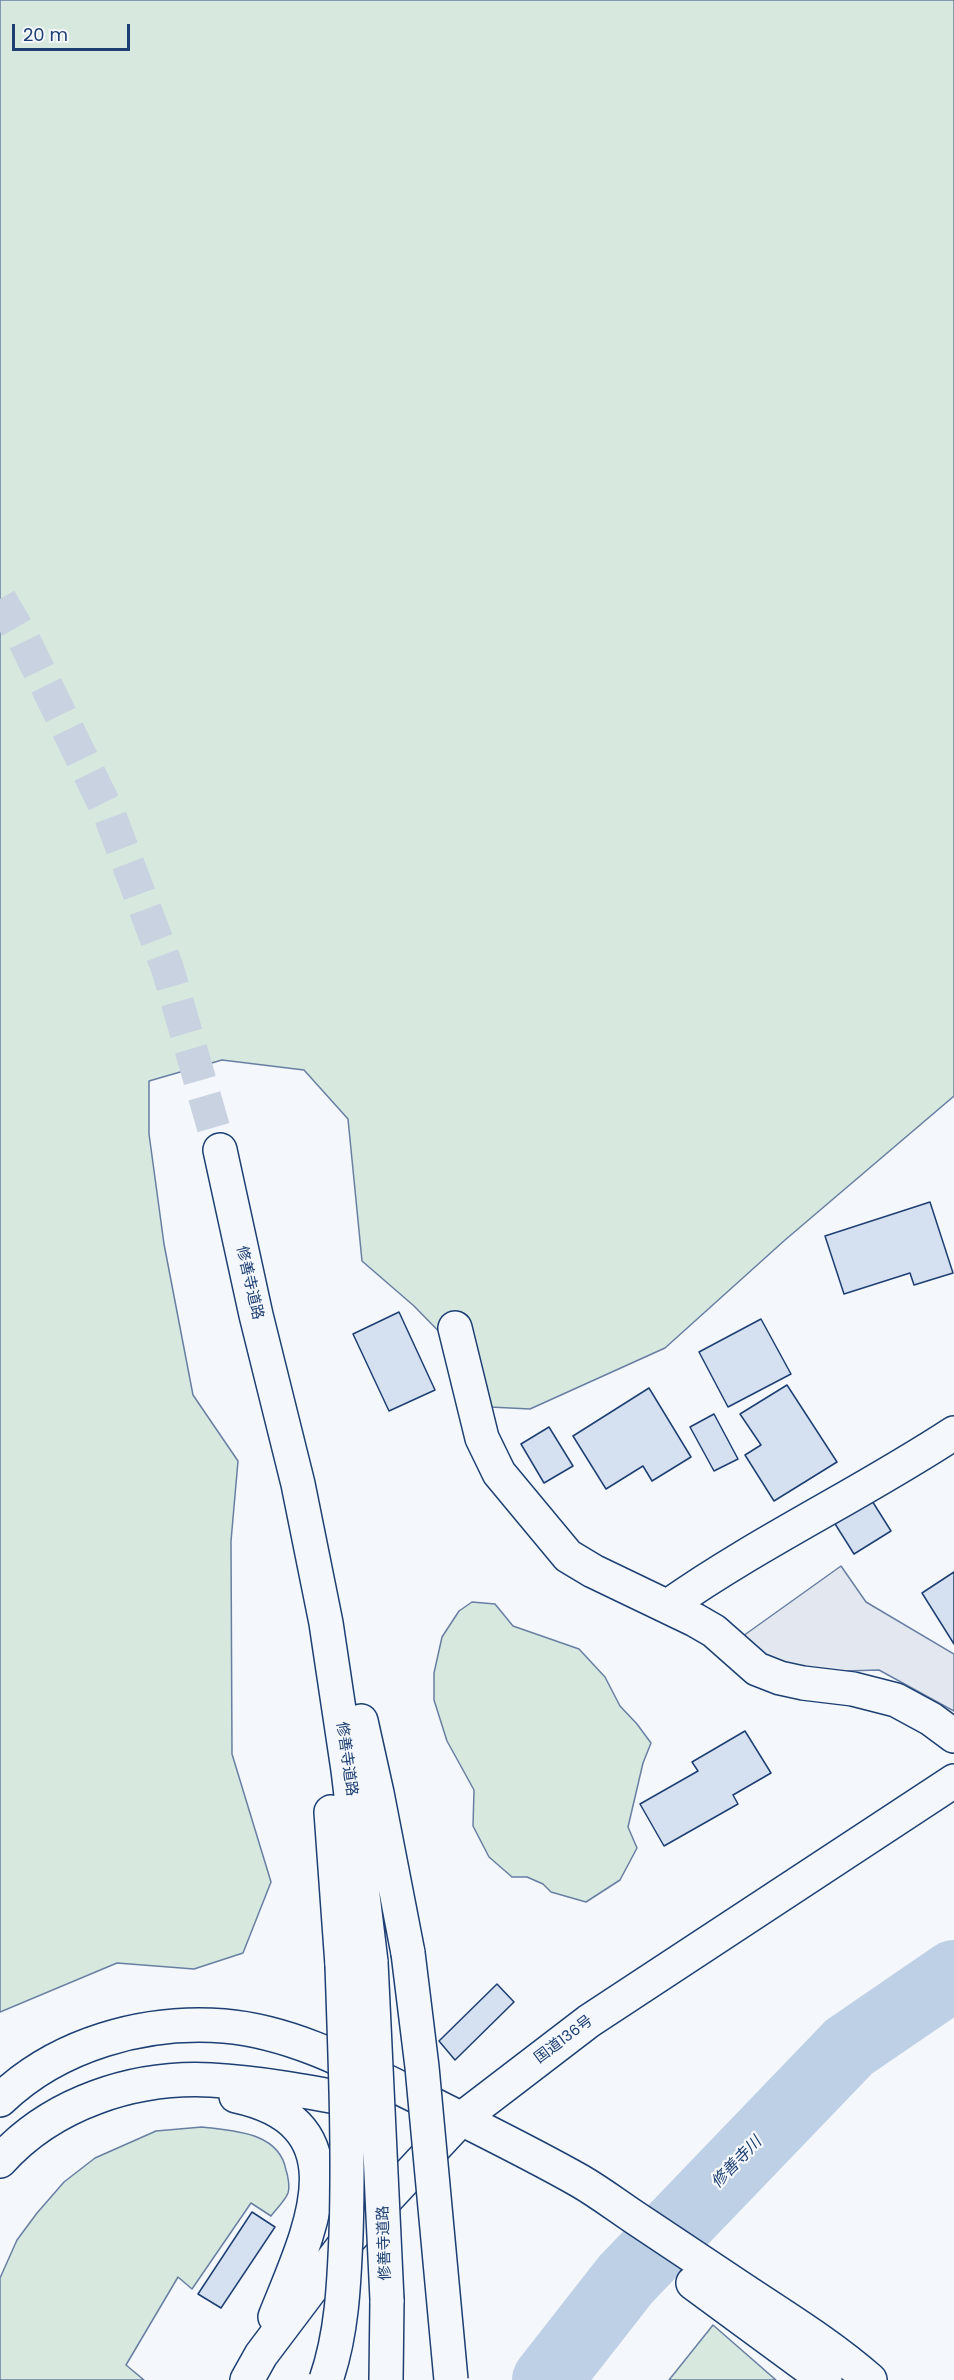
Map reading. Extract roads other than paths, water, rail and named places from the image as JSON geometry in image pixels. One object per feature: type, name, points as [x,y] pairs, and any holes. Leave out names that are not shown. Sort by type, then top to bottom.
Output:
[{"type":"main road","name":"修善寺道路","points":[[219,1150],[256,1315],[298,1484],[326,1623],[348,1770],[357,1964],[387,2300],[386,2380]]},
{"type":"main road","points":[[256,1315],[311,1641],[333,1829],[357,1964],[341,2315],[326,2380]]},
{"type":"main road","points":[[455,1328],[482,1438],[499,1473],[568,1556],[593,1571],[668,1606],[714,1631],[757,1669],[802,1683],[853,1689],[896,1700],[931,1719],[954,1736]]},
{"type":"main road","points":[[668,1606],[716,1572],[896,1470],[954,1433]]},
{"type":"main road","points":[[298,1484],[343,1643],[377,1793],[408,1953],[422,2067],[451,2380]]},
{"type":"main road","name":"国道136号","points":[[254,2368],[347,2241],[461,2119],[589,2021],[954,1781]]},
{"type":"main road","points":[[0,2100],[37,2072],[75,2051],[112,2037],[150,2029],[225,2026],[306,2044],[364,2070],[461,2119],[575,2191],[719,2287],[820,2342],[870,2380]]},
{"type":"main road","points":[[0,2161],[32,2132],[72,2107],[117,2090],[162,2082],[209,2080],[257,2084],[461,2119]]},
{"type":"main road","points":[[162,2082],[249,2099],[278,2110],[297,2125],[308,2140],[314,2160],[317,2187],[308,2235],[254,2368]]},
{"type":"main road","points":[[719,2287],[825,2380]]},
{"type":"waterway","name":"修善寺川","points":[[547,2380],[626,2279],[849,2047],[954,1975]]},
{"type":"tunnel","points":[[0,599],[24,640],[110,816],[168,970],[220,1150]]}]
